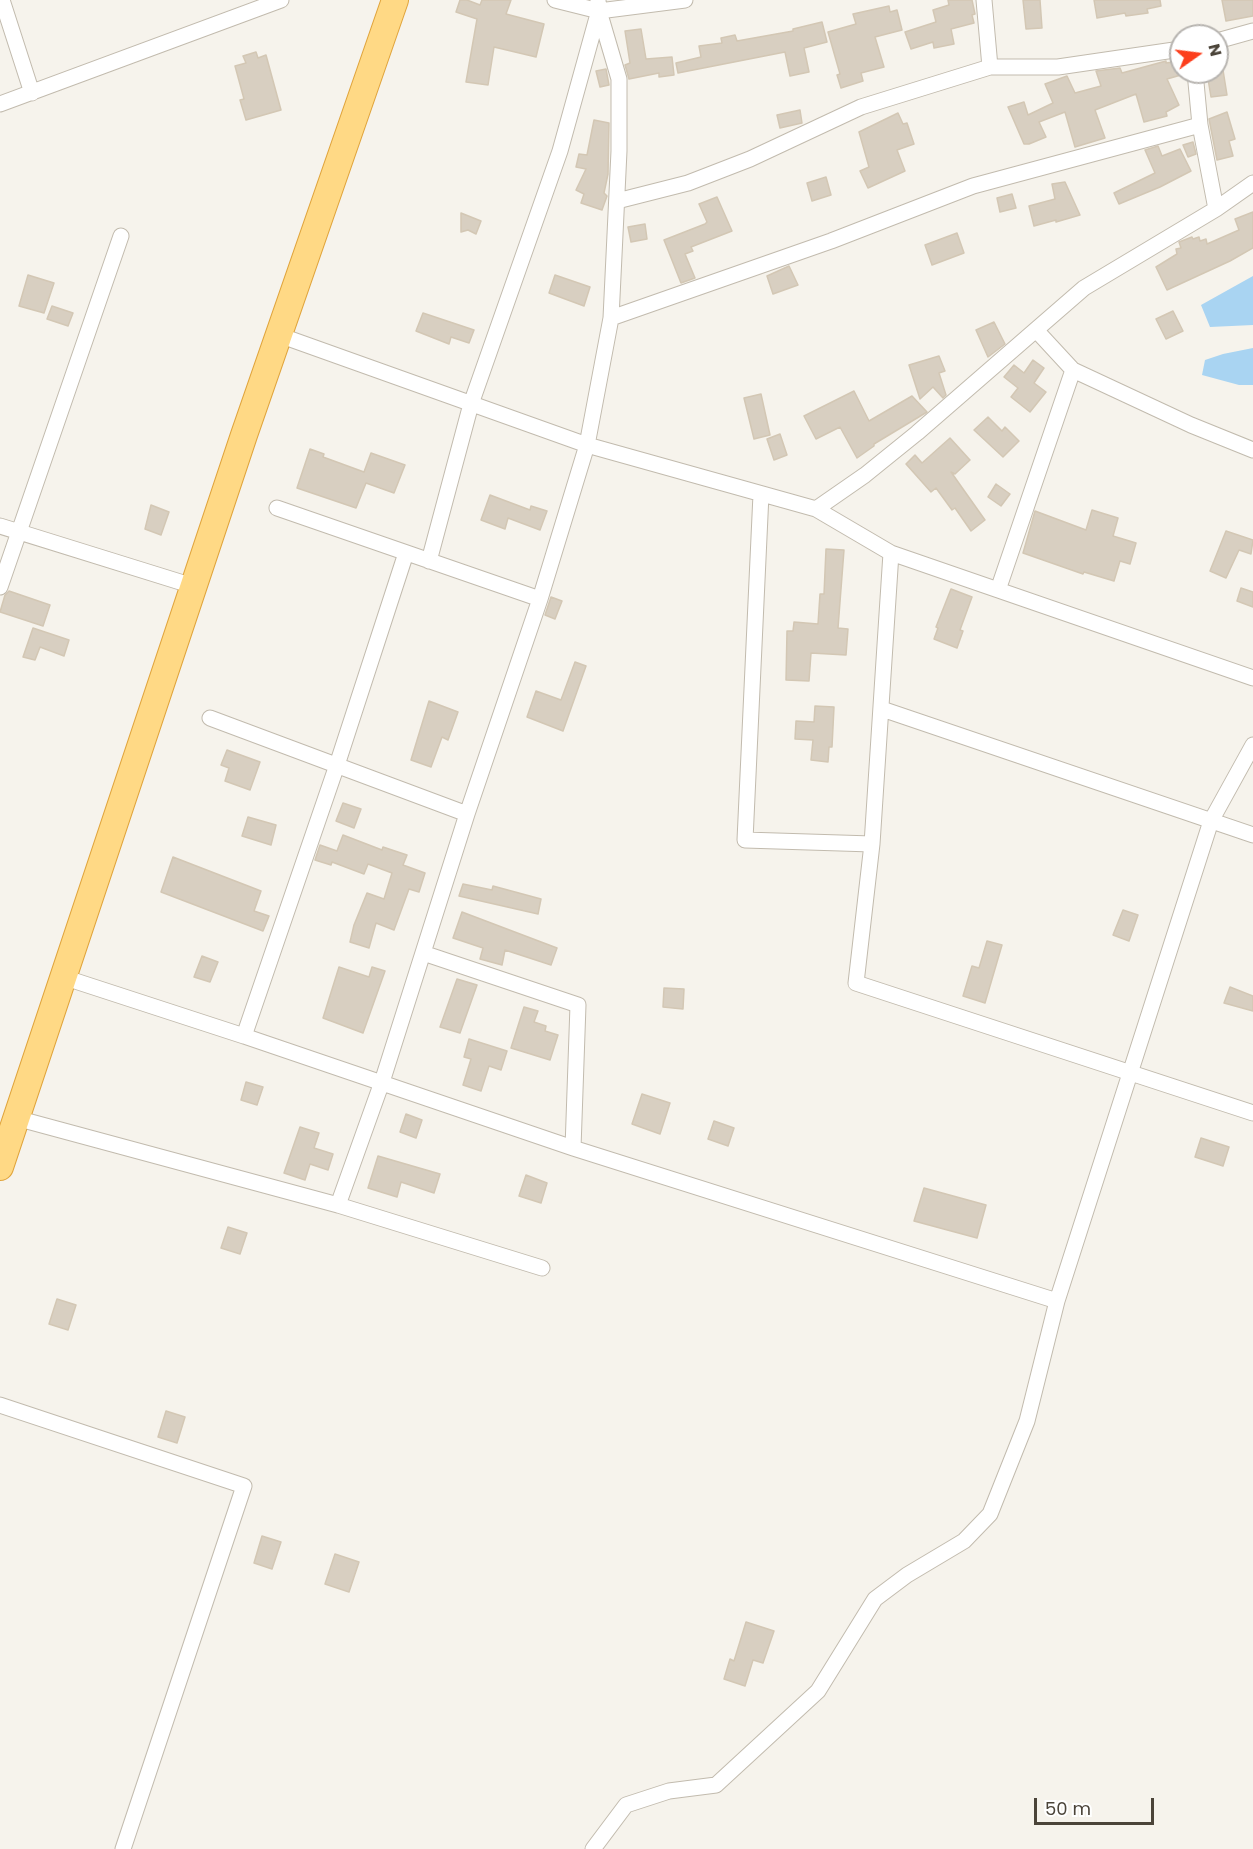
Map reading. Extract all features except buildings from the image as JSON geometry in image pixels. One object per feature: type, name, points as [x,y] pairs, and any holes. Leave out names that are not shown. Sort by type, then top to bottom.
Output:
[{"type":"highway","points":[[0,1167],[193,586],[395,0]]},
{"type":"street","points":[[2,0],[32,93]]},
{"type":"street","points":[[0,104],[281,0]]},
{"type":"street","points":[[555,0],[599,6],[685,0]]},
{"type":"street","points":[[984,0],[990,67]]},
{"type":"street","points":[[338,1205],[382,1082],[467,814],[540,599],[587,445],[611,318],[620,106],[618,79],[599,6]]},
{"type":"street","points":[[429,561],[471,404],[560,151],[599,6]]},
{"type":"street","points":[[1229,37],[1253,31]]},
{"type":"street","points":[[617,201],[688,183],[750,159],[861,106],[990,67],[1058,67],[1169,51]]},
{"type":"street","points":[[1196,84],[1200,125],[1216,209]]},
{"type":"street","points":[[611,318],[831,241],[973,186],[1200,125]]},
{"type":"street","points":[[816,509],[883,461],[1084,288],[1216,209],[1253,183]]},
{"type":"street","points":[[0,587],[121,236]]},
{"type":"street","points":[[1036,330],[1073,370],[1191,425],[1253,450]]},
{"type":"street","points":[[279,335],[587,445],[816,509],[891,553],[1253,678]]},
{"type":"street","points":[[998,590],[1073,370]]},
{"type":"street","points":[[761,494],[745,840],[872,844]]},
{"type":"street","points":[[277,508],[540,599]]},
{"type":"street","points":[[0,526],[193,586]]},
{"type":"street","points":[[244,1036],[337,765],[406,553]]},
{"type":"street","points":[[891,553],[872,844],[856,983],[1253,1113]]},
{"type":"street","points":[[882,709],[1253,835]]},
{"type":"street","points":[[210,718],[467,814]]},
{"type":"street","points":[[593,1849],[626,1804],[669,1791],[716,1785],[818,1691],[875,1599],[907,1575],[964,1541],[990,1514],[1027,1421],[1057,1301],[1211,820],[1253,745]]},
{"type":"street","points":[[423,953],[578,1005],[573,1148]]},
{"type":"street","points":[[63,977],[382,1082],[573,1148],[1057,1301]]},
{"type":"street","points":[[16,1118],[338,1205],[542,1268]]},
{"type":"street","points":[[0,1405],[244,1486],[123,1849]]},
{"type":"water","points":[[1253,276],[1253,325],[1210,327],[1201,305]]},
{"type":"water","points":[[1253,348],[1253,385],[1239,385],[1202,375],[1205,360]]}]
